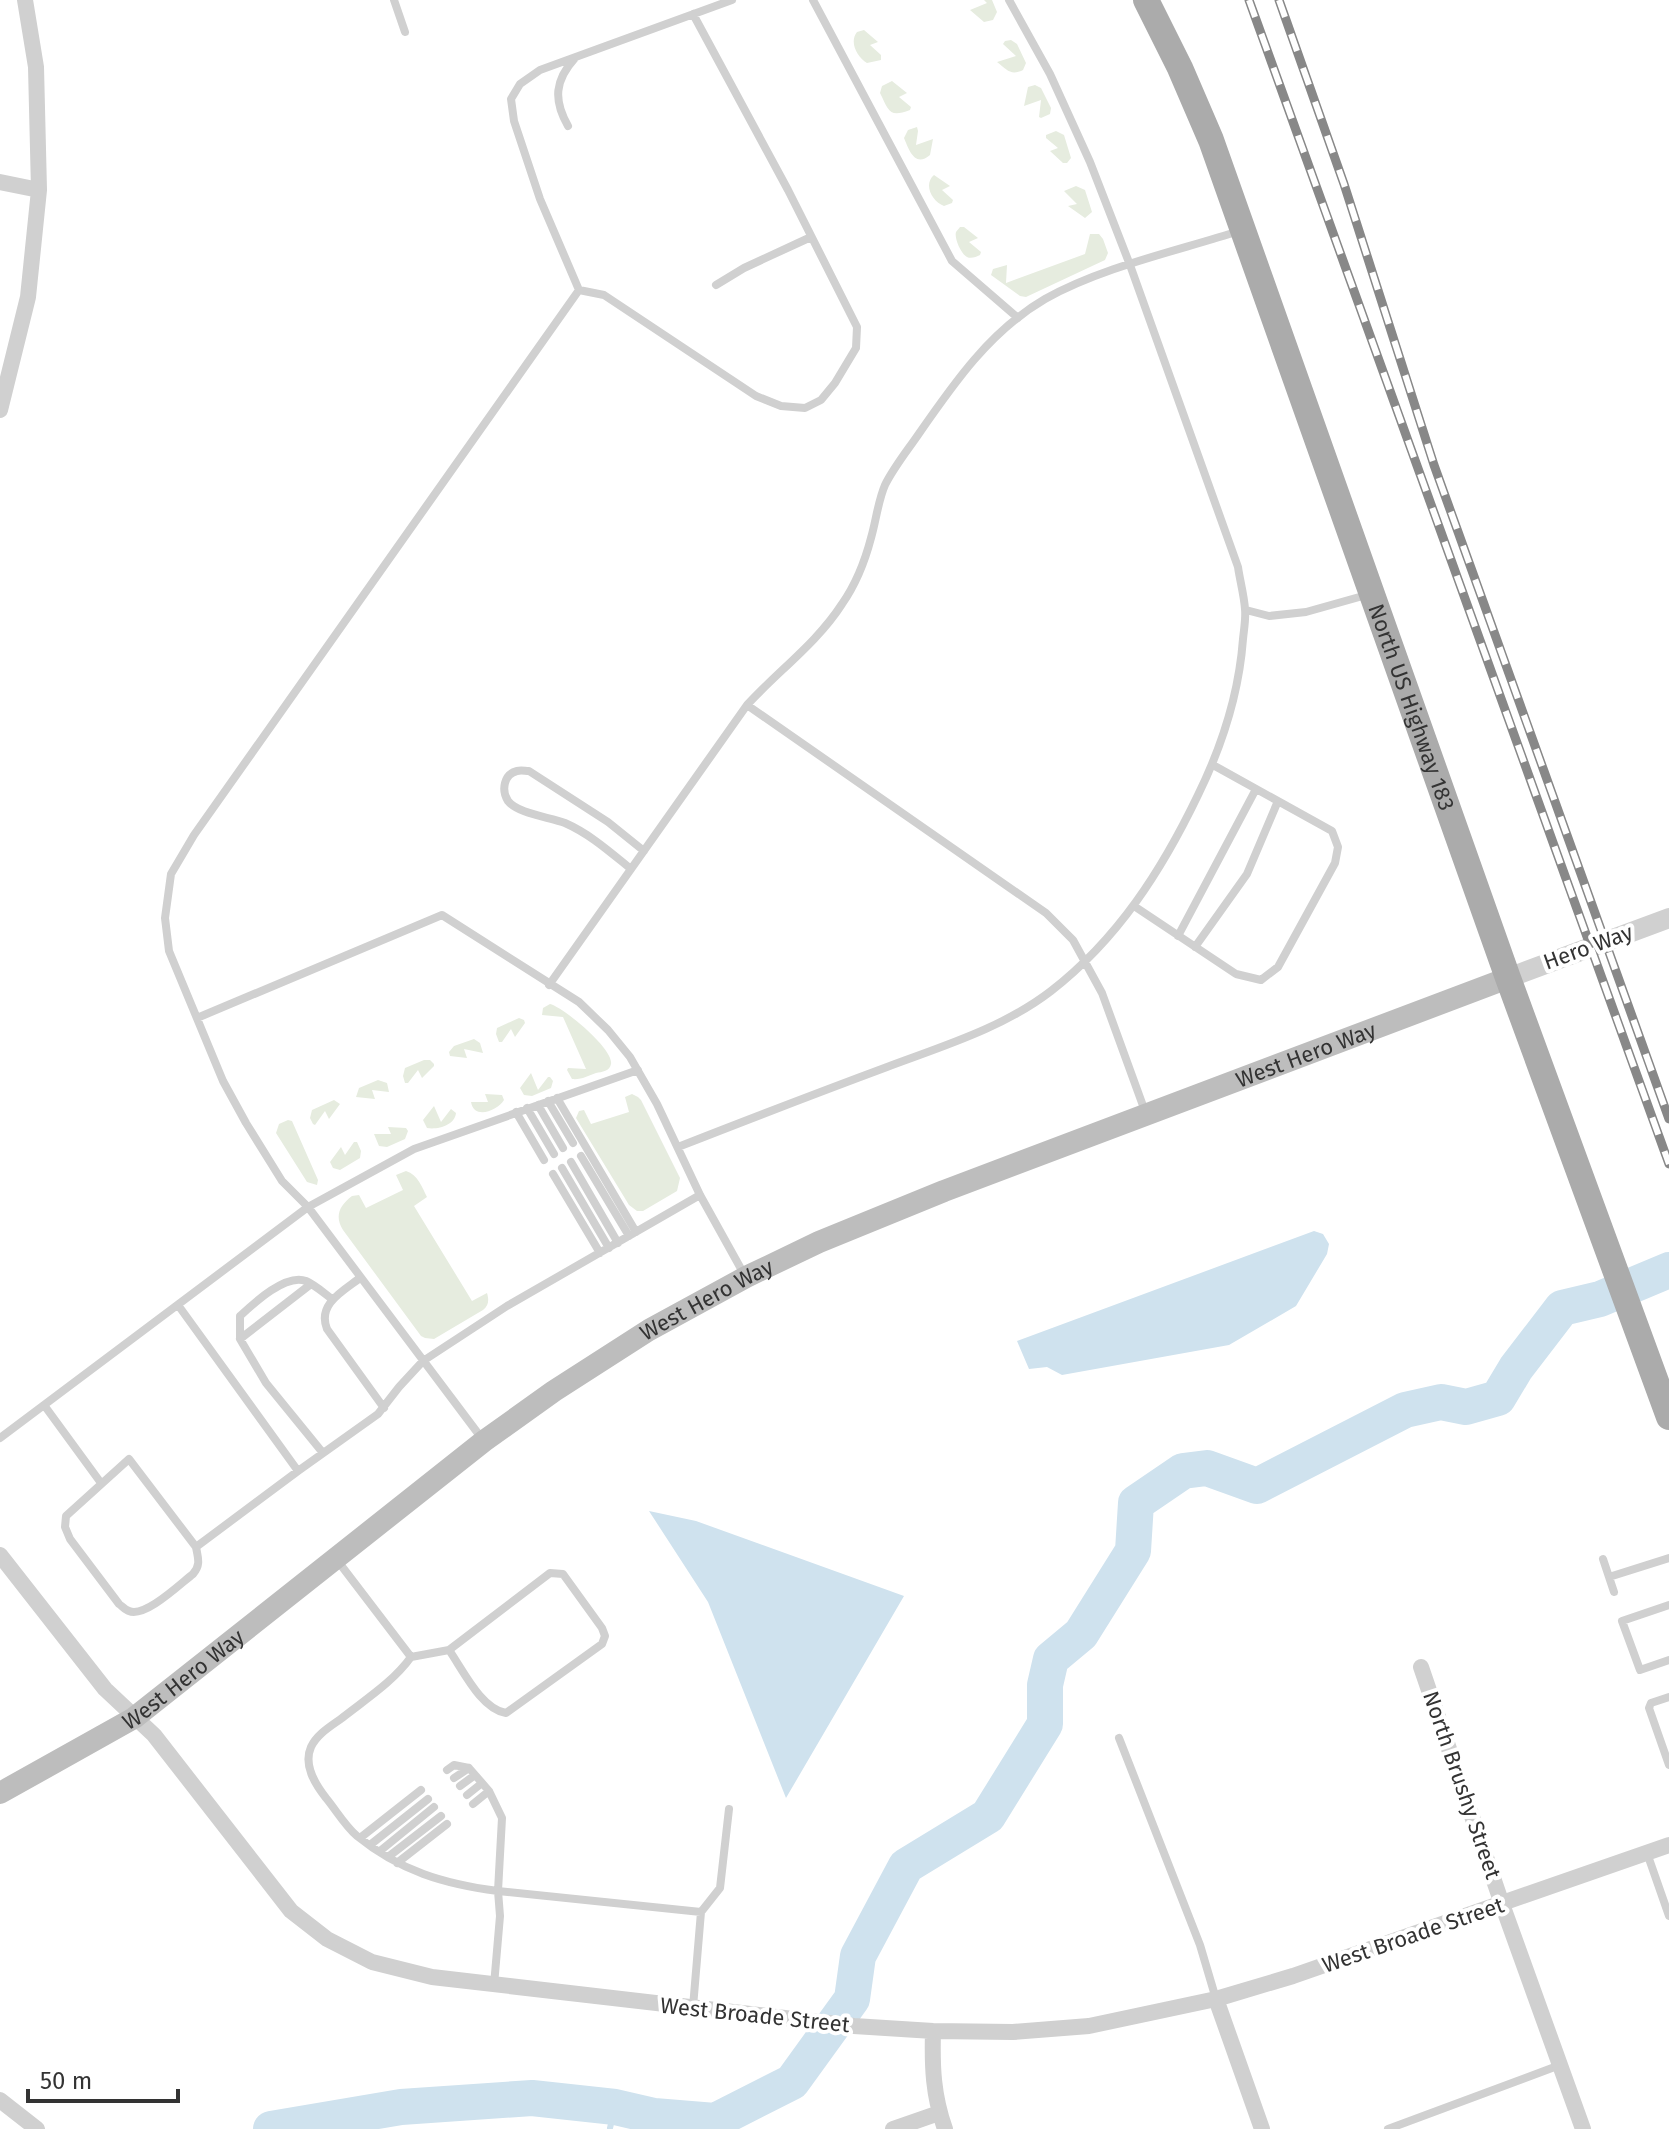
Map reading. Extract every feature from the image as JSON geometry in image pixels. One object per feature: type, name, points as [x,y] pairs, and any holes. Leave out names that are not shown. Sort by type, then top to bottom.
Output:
[{"type":"main road","name":"North US Highway 183","points":[[1146,0],[1211,140],[1508,978],[1669,1417]]},
{"type":"main road","name":"West Hero Way","points":[[0,1793],[134,1718],[484,1441],[554,1391],[649,1330],[746,1277],[819,1242],[944,1191],[1508,978]]},
{"type":"street","points":[[0,410],[28,297],[39,190],[36,67],[25,0]]},
{"type":"street","points":[[0,182],[39,190]]},
{"type":"street","name":"Hero Way","points":[[1508,978],[1669,918]]},
{"type":"street","name":"West Broade Street","points":[[0,1555],[105,1689],[154,1735],[291,1911],[327,1939],[372,1962],[432,1977],[854,2026],[1013,2032],[1089,2026],[1216,1999],[1293,1976],[1669,1845]]},
{"type":"street","name":"North Brushy Street","points":[[1421,1667],[1583,2129]]},
{"type":"street","points":[[1216,1999],[1262,2129]]},
{"type":"street","points":[[893,2129],[942,2121],[932,2072],[933,2031]]},
{"type":"street","points":[[0,2100],[37,2129]]},
{"type":"lane","points":[[394,0],[405,32]]},
{"type":"lane","points":[[579,290],[540,199],[514,121],[511,99],[520,84],[540,70],[732,0]]},
{"type":"lane","points":[[813,0],[952,261],[1018,318]]},
{"type":"lane","points":[[678,1147],[991,1028],[1049,993],[1086,962],[1134,906],[1177,839],[1213,765],[1232,705],[1246,610],[1238,567],[1130,265],[1071,118],[1009,0]]},
{"type":"lane","points":[[579,290],[604,295],[756,396],[781,406],[805,408],[821,400],[856,348],[857,327],[693,14]]},
{"type":"lane","points":[[568,126],[562,115],[559,83],[575,57]]},
{"type":"lane","points":[[549,985],[747,705],[821,633],[843,604],[860,572],[885,486],[976,355],[1045,299],[1083,281],[1243,229]]},
{"type":"lane","points":[[716,285],[744,268],[811,237]]},
{"type":"lane","points":[[484,1441],[308,1207],[282,1181],[246,1123],[223,1081],[169,951],[165,918],[171,874],[194,835],[579,290]]},
{"type":"lane","points":[[1246,610],[1269,616],[1306,612],[1371,594]]},
{"type":"lane","points":[[747,705],[1046,913],[1073,940],[1102,993],[1146,1114]]},
{"type":"lane","points":[[1134,906],[1236,974],[1261,980],[1278,967],[1335,863],[1338,847],[1332,831],[1213,765]]},
{"type":"lane","points":[[631,869],[595,839],[564,822],[524,811],[508,802],[504,788],[507,777],[516,771],[529,771],[608,822],[644,851]]},
{"type":"lane","points":[[1178,936],[1256,789]]},
{"type":"lane","points":[[1195,947],[1247,874],[1278,801]]},
{"type":"lane","points":[[197,1018],[442,915],[579,1002],[615,1039],[638,1070],[657,1104],[700,1195],[746,1277]]},
{"type":"lane","points":[[0,1438],[308,1207],[414,1149],[638,1070]]},
{"type":"lane","points":[[552,1100],[573,1143]]},
{"type":"lane","points":[[552,1100],[632,1234]]},
{"type":"lane","points":[[538,1105],[563,1148]]},
{"type":"lane","points":[[527,1108],[554,1154]]},
{"type":"lane","points":[[516,1112],[544,1160]]},
{"type":"lane","points":[[581,1156],[632,1234]]},
{"type":"lane","points":[[571,1162],[618,1243]]},
{"type":"lane","points":[[562,1168],[604,1250]]},
{"type":"lane","points":[[553,1174],[604,1250]]},
{"type":"lane","points":[[196,1547],[378,1414],[423,1361],[507,1306],[700,1195]]},
{"type":"lane","points":[[360,1278],[332,1299],[323,1320],[384,1408]]},
{"type":"lane","points":[[323,1453],[266,1383],[240,1339],[240,1316],[294,1279],[304,1280],[332,1299]]},
{"type":"lane","points":[[240,1339],[311,1284]]},
{"type":"lane","points":[[178,1305],[298,1471]]},
{"type":"lane","points":[[44,1405],[101,1483]]},
{"type":"lane","points":[[129,1459],[196,1547],[199,1561],[193,1574],[151,1607],[140,1613],[130,1612],[119,1604],[70,1539],[65,1527],[66,1516],[129,1459]]},
{"type":"lane","points":[[335,1558],[411,1657]]},
{"type":"lane","points":[[1609,1577],[1669,1558]]},
{"type":"lane","points":[[1603,1559],[1614,1592]]},
{"type":"lane","points":[[449,1650],[484,1702],[506,1713],[602,1644],[605,1636],[563,1574],[556,1572],[540,1580],[449,1650],[411,1657],[400,1672],[320,1735],[310,1749],[311,1776],[355,1834],[397,1863],[461,1886],[701,1912]]},
{"type":"lane","points":[[1669,1605],[1622,1621],[1640,1670],[1669,1660]]},
{"type":"lane","points":[[1669,1697],[1651,1703],[1649,1708],[1669,1765]]},
{"type":"lane","points":[[1119,1738],[1200,1945],[1216,1999]]},
{"type":"lane","points":[[447,1770],[454,1765],[472,1771],[489,1791],[502,1818],[498,1891],[500,1916],[494,1985]]},
{"type":"lane","points":[[457,1782],[472,1771]]},
{"type":"lane","points":[[467,1795],[482,1783]]},
{"type":"lane","points":[[360,1838],[421,1790]]},
{"type":"lane","points":[[473,1804],[489,1791]]},
{"type":"lane","points":[[370,1845],[431,1803],[380,1851]]},
{"type":"lane","points":[[693,2008],[701,1912],[720,1888],[729,1809]]},
{"type":"lane","points":[[388,1857],[441,1816]]},
{"type":"lane","points":[[397,1863],[447,1824]]},
{"type":"lane","points":[[1647,1853],[1669,1916]]},
{"type":"lane","points":[[1388,2129],[1560,2065]]},
{"type":"shaded area","points":[[984,0],[992,0],[997,12],[993,20],[984,22],[970,10],[987,3]]},
{"type":"shaded area","points":[[864,30],[878,42],[870,45],[881,55],[881,60],[867,63],[857,53],[855,36]]},
{"type":"shaded area","points":[[1011,40],[1017,44],[1026,63],[1023,70],[1009,71],[997,62],[1016,56],[1003,44]]},
{"type":"shaded area","points":[[892,81],[907,93],[899,97],[911,107],[910,110],[894,113],[888,108],[880,93],[882,86]]},
{"type":"shaded area","points":[[1035,85],[1041,88],[1051,108],[1050,114],[1041,118],[1041,100],[1024,106],[1028,87]]},
{"type":"shaded area","points":[[917,127],[916,145],[933,139],[930,155],[920,160],[913,156],[904,138],[908,130]]},
{"type":"shaded area","points":[[1056,131],[1064,135],[1071,158],[1067,163],[1050,151],[1058,148],[1046,135]]},
{"type":"shaded area","points":[[934,175],[950,186],[942,190],[953,200],[952,203],[944,206],[933,197],[929,183]]},
{"type":"shaded area","points":[[1076,186],[1085,190],[1092,212],[1085,218],[1068,206],[1077,204],[1064,191]]},
{"type":"shaded area","points":[[960,227],[978,238],[969,242],[981,252],[980,255],[970,258],[962,253],[956,235]]},
{"type":"shaded area","points":[[1090,234],[1099,234],[1103,239],[1108,253],[1105,260],[1026,297],[991,275],[993,269],[1007,265],[1006,283],[1085,254]]},
{"type":"shaded area","points":[[550,1004],[576,1020],[596,1039],[610,1057],[609,1068],[584,1078],[572,1079],[568,1068],[586,1069],[563,1017],[542,1015],[543,1008]]},
{"type":"shaded area","points":[[519,1018],[525,1023],[515,1037],[511,1029],[499,1042],[497,1028]]},
{"type":"shaded area","points":[[474,1039],[480,1043],[483,1053],[464,1049],[467,1058],[450,1056],[449,1052],[454,1046]]},
{"type":"shaded area","points":[[430,1060],[434,1066],[422,1078],[418,1070],[405,1083],[405,1068]]},
{"type":"shaded area","points":[[531,1073],[538,1090],[548,1077],[553,1081],[551,1088],[532,1096],[524,1095],[520,1088]]},
{"type":"shaded area","points":[[378,1080],[387,1083],[389,1092],[372,1090],[375,1099],[356,1097],[359,1088]]},
{"type":"shaded area","points":[[485,1094],[502,1095],[504,1100],[486,1112],[476,1111],[471,1102],[488,1102]]},
{"type":"shaded area","points":[[632,1094],[641,1100],[680,1178],[677,1191],[643,1211],[629,1205],[576,1118],[579,1111],[584,1110],[591,1124],[629,1112],[625,1097]]},
{"type":"shaded area","points":[[334,1100],[340,1104],[329,1119],[325,1111],[313,1124],[310,1118],[312,1110]]},
{"type":"shaded area","points":[[434,1106],[441,1122],[451,1109],[456,1113],[453,1121],[445,1126],[427,1128],[423,1120]]},
{"type":"shaded area","points":[[292,1121],[318,1180],[317,1185],[307,1182],[276,1133],[279,1124]]},
{"type":"shaded area","points":[[388,1127],[406,1128],[405,1139],[387,1147],[379,1146],[374,1134],[391,1134]]},
{"type":"shaded area","points":[[354,1142],[361,1151],[360,1158],[340,1170],[333,1168],[330,1162],[341,1147],[345,1155]]},
{"type":"shaded area","points":[[406,1171],[417,1178],[427,1197],[414,1206],[472,1301],[487,1293],[488,1298],[483,1310],[434,1339],[421,1336],[343,1230],[339,1220],[344,1203],[352,1196],[359,1195],[366,1208],[403,1190],[396,1175]]},
{"type":"water","points":[[1314,1231],[1323,1234],[1329,1244],[1327,1254],[1296,1306],[1229,1345],[1062,1375],[1047,1367],[1029,1369],[1017,1341]]},
{"type":"water","points":[[649,1511],[696,1521],[904,1596],[786,1798],[708,1602]]},
{"type":"waterway","points":[[271,2129],[401,2107],[532,2098],[615,2107],[654,2116],[715,2121],[792,2082],[852,1999],[858,1956],[906,1866],[988,1816],[1045,1724],[1045,1685],[1051,1659],[1081,1634],[1133,1551],[1136,1503],[1183,1471],[1207,1468],[1257,1486],[1405,1410],[1441,1402],[1466,1407],[1498,1398],[1516,1368],[1562,1308],[1600,1299],[1669,1270]]},
{"type":"waterway","points":[[610,2128],[615,2107]]},
{"type":"railway","points":[[1249,0],[1669,1164]]},
{"type":"railway","points":[[1279,0],[1344,184],[1434,465],[1669,1119]]}]
